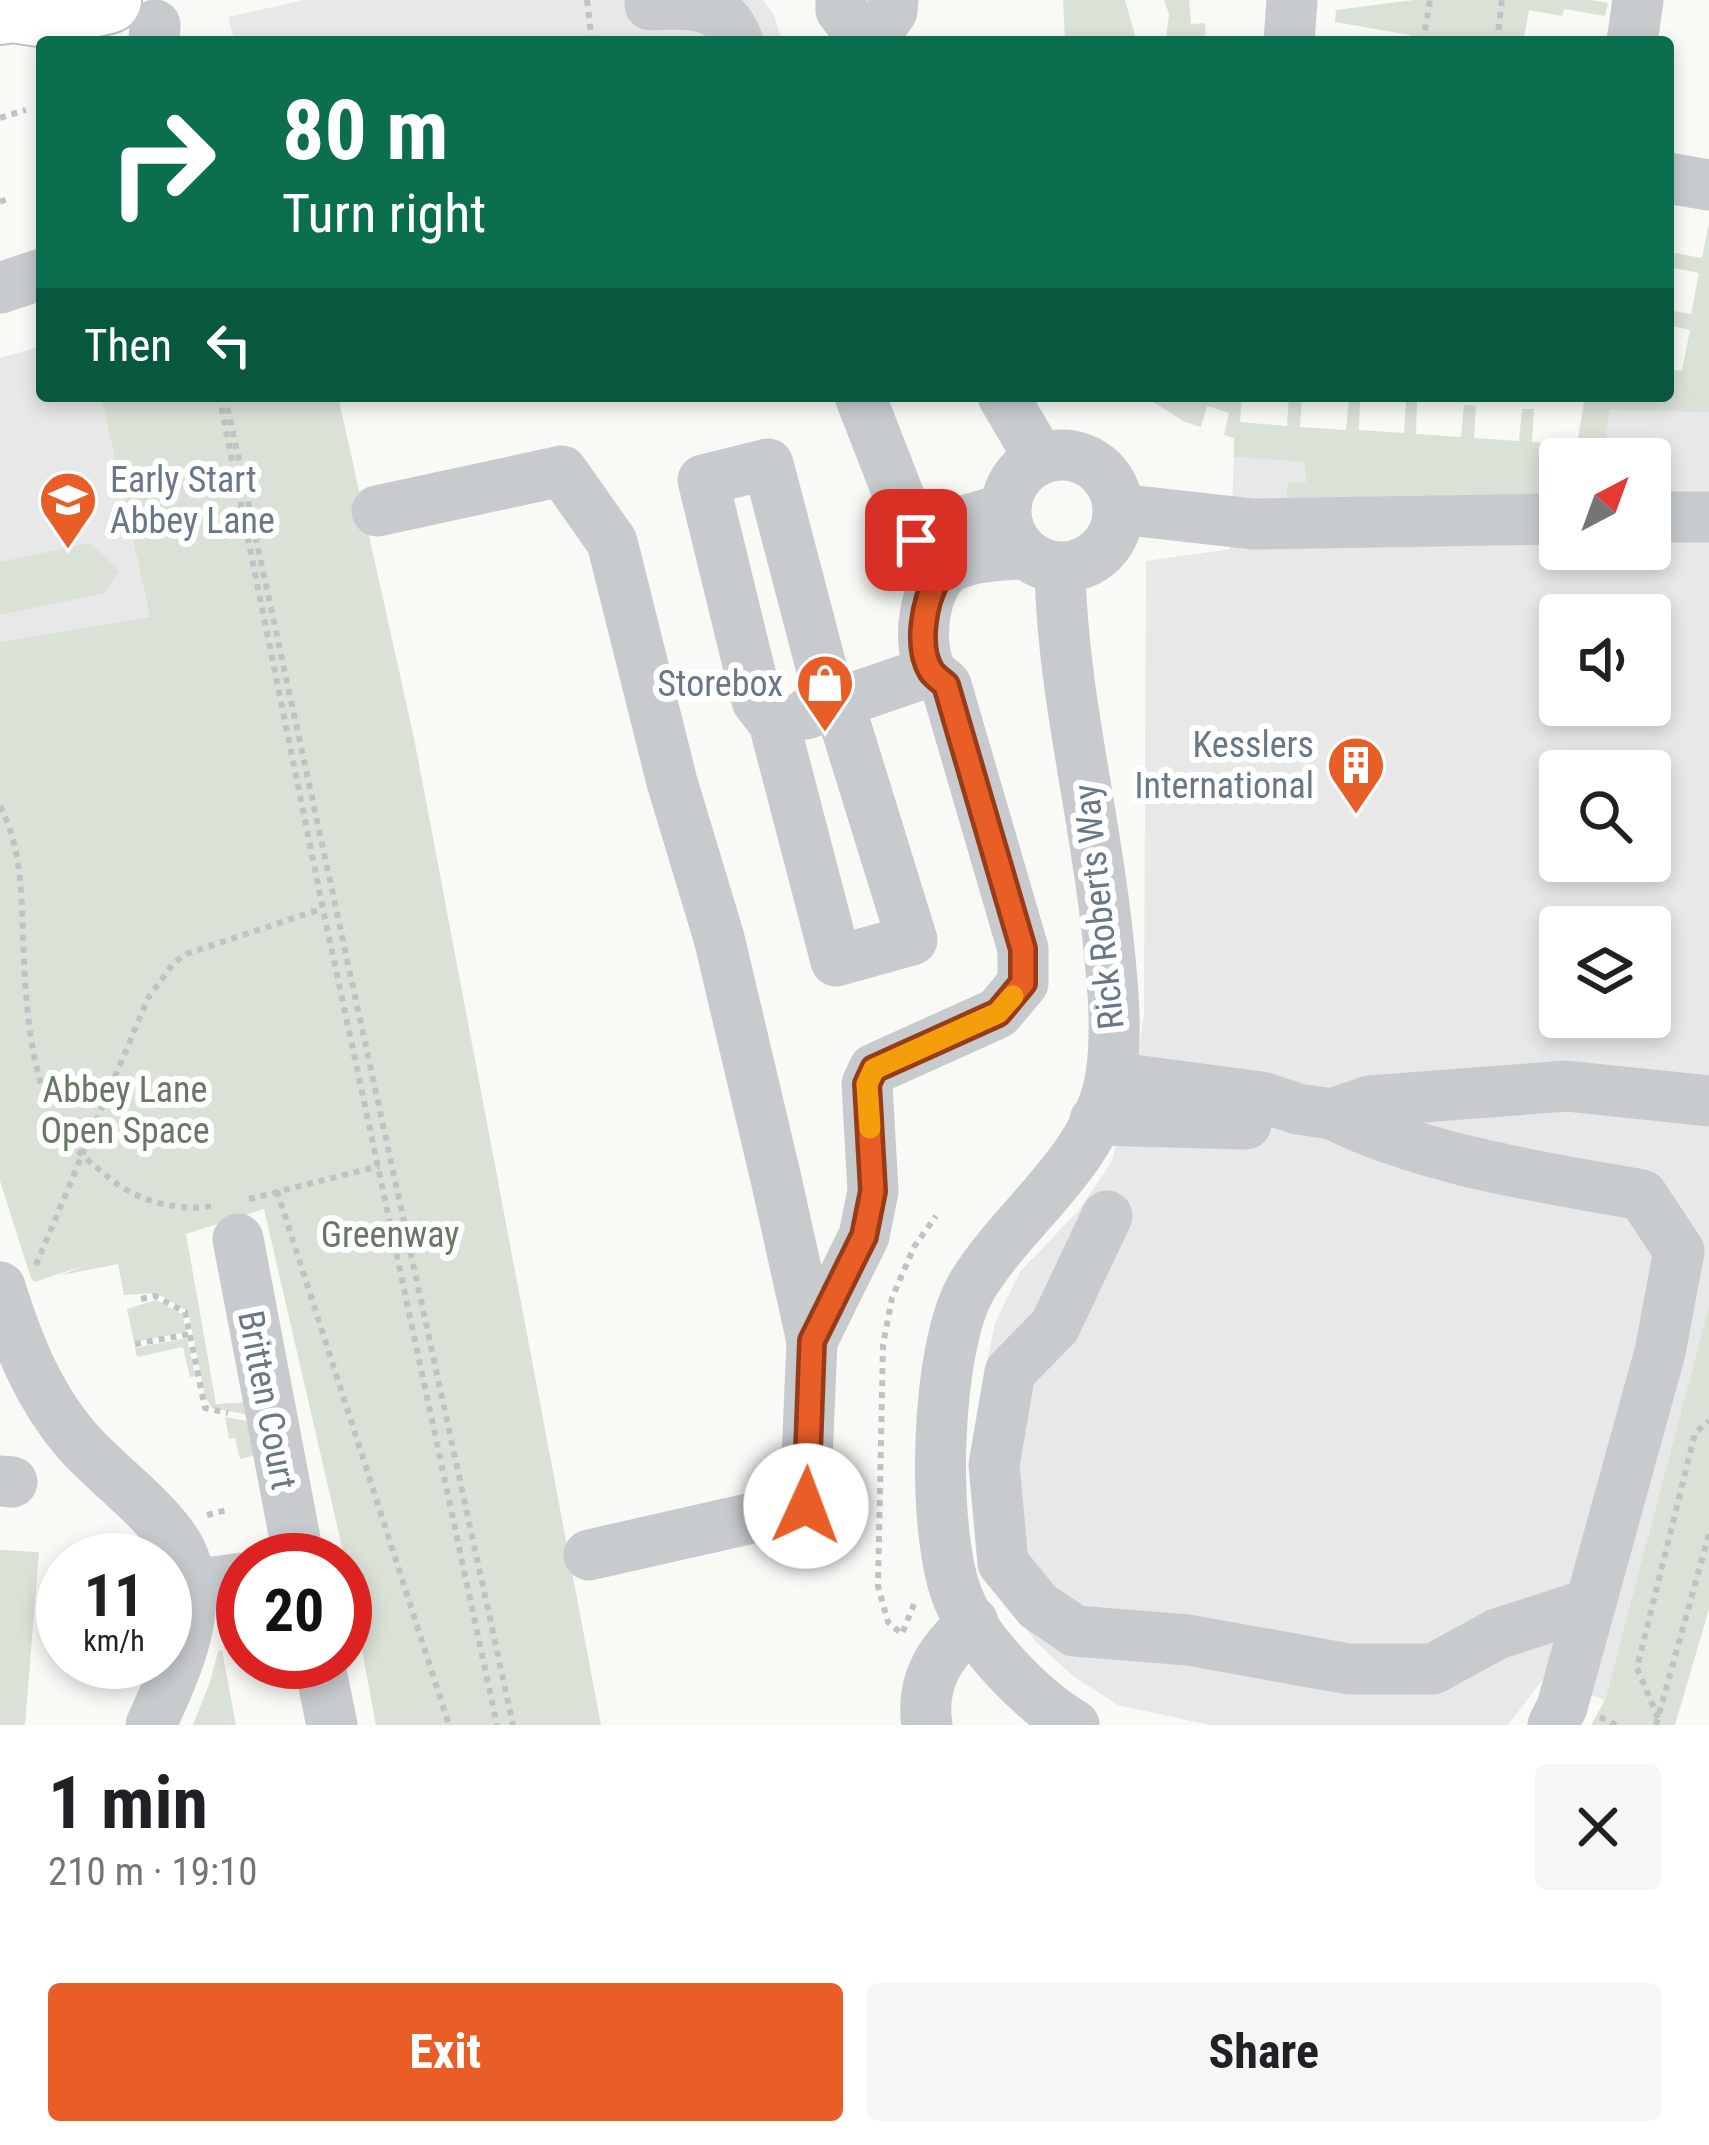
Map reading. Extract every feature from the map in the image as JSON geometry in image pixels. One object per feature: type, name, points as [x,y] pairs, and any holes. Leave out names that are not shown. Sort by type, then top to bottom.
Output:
[{"type":"main road","points":[[0,11],[139,22]]},
{"type":"street","points":[[841,0],[841,10],[863,36]]},
{"type":"street","points":[[872,36],[892,10],[893,0]]},
{"type":"street","points":[[1289,36],[1292,0]]},
{"type":"street","points":[[1633,36],[1639,0]]},
{"type":"street","points":[[650,5],[699,2],[724,17],[735,36]]},
{"type":"street","points":[[1674,179],[1709,185]]},
{"type":"street","points":[[0,288],[36,276]]},
{"type":"street","points":[[812,1341],[864,1236],[873,1191],[867,1084],[874,1069],[998,1013],[1023,983],[1023,949],[946,685],[931,671],[925,638],[927,559],[862,402]]},
{"type":"street","points":[[1007,402],[1040,459]]},
{"type":"street","points":[[927,559],[952,566],[1030,544],[1084,564],[1103,551],[1115,532],[1119,509],[1116,491],[1093,464],[1058,454],[1040,459],[1015,478],[1030,544]]},
{"type":"street","points":[[768,464],[824,674],[839,704],[912,940],[836,961],[774,723],[757,701],[703,480],[768,464]]},
{"type":"street","points":[[377,511],[562,471],[612,542],[718,938],[812,1341],[806,1506],[589,1556]]},
{"type":"street","points":[[1119,509],[1252,524],[1539,519]]},
{"type":"street","points":[[1671,518],[1709,517]]},
{"type":"street","name":"Rick Roberts Way","points":[[1030,544],[1065,646],[1102,879],[1110,961],[1103,1099]]},
{"type":"street","points":[[774,723],[931,671]]},
{"type":"street","points":[[1074,1725],[1028,1689],[989,1648],[958,1599],[942,1509],[940,1443],[950,1338],[968,1292],[998,1246],[1065,1171],[1103,1099],[1261,1124],[1370,1101],[1566,1086],[1709,1101]]},
{"type":"street","points":[[1315,1112],[1370,1133],[1533,1175],[1642,1196],[1679,1251],[1660,1352],[1562,1707],[1553,1725]]},
{"type":"street","name":"Britten Court","points":[[235,1214],[293,1533]]},
{"type":"street","points":[[1107,1216],[1055,1327],[1010,1372],[994,1465],[1004,1563],[1038,1606],[1075,1630],[1188,1640],[1349,1669],[1432,1669],[1497,1634],[1590,1604]]},
{"type":"street","points":[[15,1282],[21,1353],[47,1402],[79,1442],[170,1533]]},
{"type":"street","points":[[927,1725],[936,1660],[973,1622]]},
{"type":"street","points":[[152,1725],[166,1689]]},
{"type":"street","points":[[325,1689],[332,1725]]},
{"type":"path","points":[[587,0],[591,36]]},
{"type":"path","points":[[1424,36],[1430,0]]},
{"type":"path","points":[[1498,36],[1502,0]]},
{"type":"path","points":[[0,118],[26,110]]},
{"type":"path","points":[[0,202],[10,198]]},
{"type":"path","points":[[223,402],[323,909],[497,1725]]},
{"type":"path","points":[[223,402],[513,1725]]},
{"type":"path","points":[[0,806],[20,866],[24,959],[42,1083],[58,1125],[83,1156],[118,1185],[148,1201],[235,1214],[277,1191],[379,1166]]},
{"type":"path","points":[[15,1282],[83,1156],[148,998],[173,964],[186,954],[323,909]]},
{"type":"path","points":[[277,1191],[449,1725]]},
{"type":"path","points":[[936,1216],[914,1247],[892,1298],[883,1345],[878,1586],[888,1622],[902,1634],[923,1581],[951,1563]]},
{"type":"path","points":[[141,1299],[155,1296],[185,1312],[203,1408],[238,1415]]},
{"type":"path","points":[[135,1344],[190,1334]]},
{"type":"path","points":[[1657,1721],[1637,1668],[1695,1433],[1709,1421]]},
{"type":"path","points":[[1657,1721],[1709,1534]]},
{"type":"shaded area","points":[[304,0],[763,0],[780,36],[233,36],[228,17]]},
{"type":"shaded area","name":"Early Start Abbey Lane","points":[[36,348],[36,402],[102,402],[150,618],[0,642],[0,358]]},
{"type":"shaded area","points":[[1709,381],[1709,1306],[1605,1700],[1544,1678],[1508,1725],[1210,1725],[1118,1705],[1074,1677],[1034,1640],[994,1582],[983,1382],[995,1323],[1020,1272],[1078,1211],[1111,1163],[1131,1097],[1144,1016],[1146,561],[1230,549],[1234,457],[1539,477],[1539,570],[1671,570],[1671,438],[1583,438],[1585,402],[1674,402],[1674,394]]},
{"type":"green space","points":[[1063,0],[1125,0],[1135,36],[1065,36]]},
{"type":"green space","points":[[1164,0],[1189,0],[1191,24],[1205,23],[1206,35],[1167,36],[1169,14]]},
{"type":"green space","points":[[1414,0],[1608,3],[1605,16],[1564,9],[1562,16],[1529,10],[1524,36],[1410,36],[1335,22],[1336,10]]},
{"type":"green space","points":[[1709,223],[1709,412],[1609,410],[1606,438],[1578,438],[1584,402],[1674,402],[1674,370],[1682,371],[1690,330],[1674,326],[1674,311],[1691,314],[1699,273],[1674,268],[1674,253],[1702,258]]},
{"type":"green space","name":"Greenway","points":[[102,402],[339,402],[415,743],[601,1725],[376,1725],[369,1689],[372,1533],[339,1533],[264,1209],[186,1234],[216,1404],[252,1402],[255,1416],[212,1408],[205,1396],[188,1311],[156,1293],[124,1295],[118,1264],[62,1275],[83,1266],[34,1282],[31,1278],[0,1181],[0,642],[150,617]]},
{"type":"green space","points":[[1153,402],[1242,402],[1240,422],[1287,426],[1289,402],[1302,402],[1300,427],[1346,430],[1349,402],[1360,402],[1359,430],[1404,433],[1406,402],[1417,402],[1416,434],[1461,437],[1464,405],[1476,406],[1474,438],[1519,441],[1522,409],[1534,409],[1532,442],[1539,442],[1539,497],[1286,505],[1288,483],[1306,482],[1305,462],[1234,457],[1234,438],[1224,435],[1229,413],[1207,406],[1201,427]]},
{"type":"green space","points":[[90,543],[119,571],[104,593],[0,615],[0,562]]},
{"type":"green space","points":[[156,1300],[182,1314],[186,1332],[134,1342],[127,1309]]},
{"type":"green space","points":[[1709,1306],[1709,1609],[1675,1725],[1591,1725],[1605,1700]]},
{"type":"green space","points":[[187,1338],[195,1376],[190,1377],[183,1347],[137,1357],[135,1348]]},
{"type":"green space","points":[[225,1417],[253,1422],[260,1454],[240,1459],[235,1438],[229,1439]]},
{"type":"green space","points":[[0,1550],[36,1552],[25,1725],[0,1725]]},
{"type":"green space","points":[[216,1659],[216,1689],[229,1689],[236,1725],[193,1725]]},
{"type":"slow traffic","points":[[870,1128],[867,1084],[874,1069],[998,1013],[1013,996]]},
{"type":"place","name":"Early Start Abbey Lane","points":[[68,551]]},
{"type":"place","name":"Storebox","points":[[825,734]]},
{"type":"place","name":"Kesslers International","points":[[1356,816]]},
{"type":"route","points":[[806,1506],[812,1341],[864,1236],[873,1191],[867,1084],[874,1069],[998,1013],[1023,983],[1023,949],[946,685],[931,671],[925,638],[927,596],[938,578],[916,540]]},
{"type":"park label","name":"Abbey Lane Open Space","points":[[125,1110]]}]
